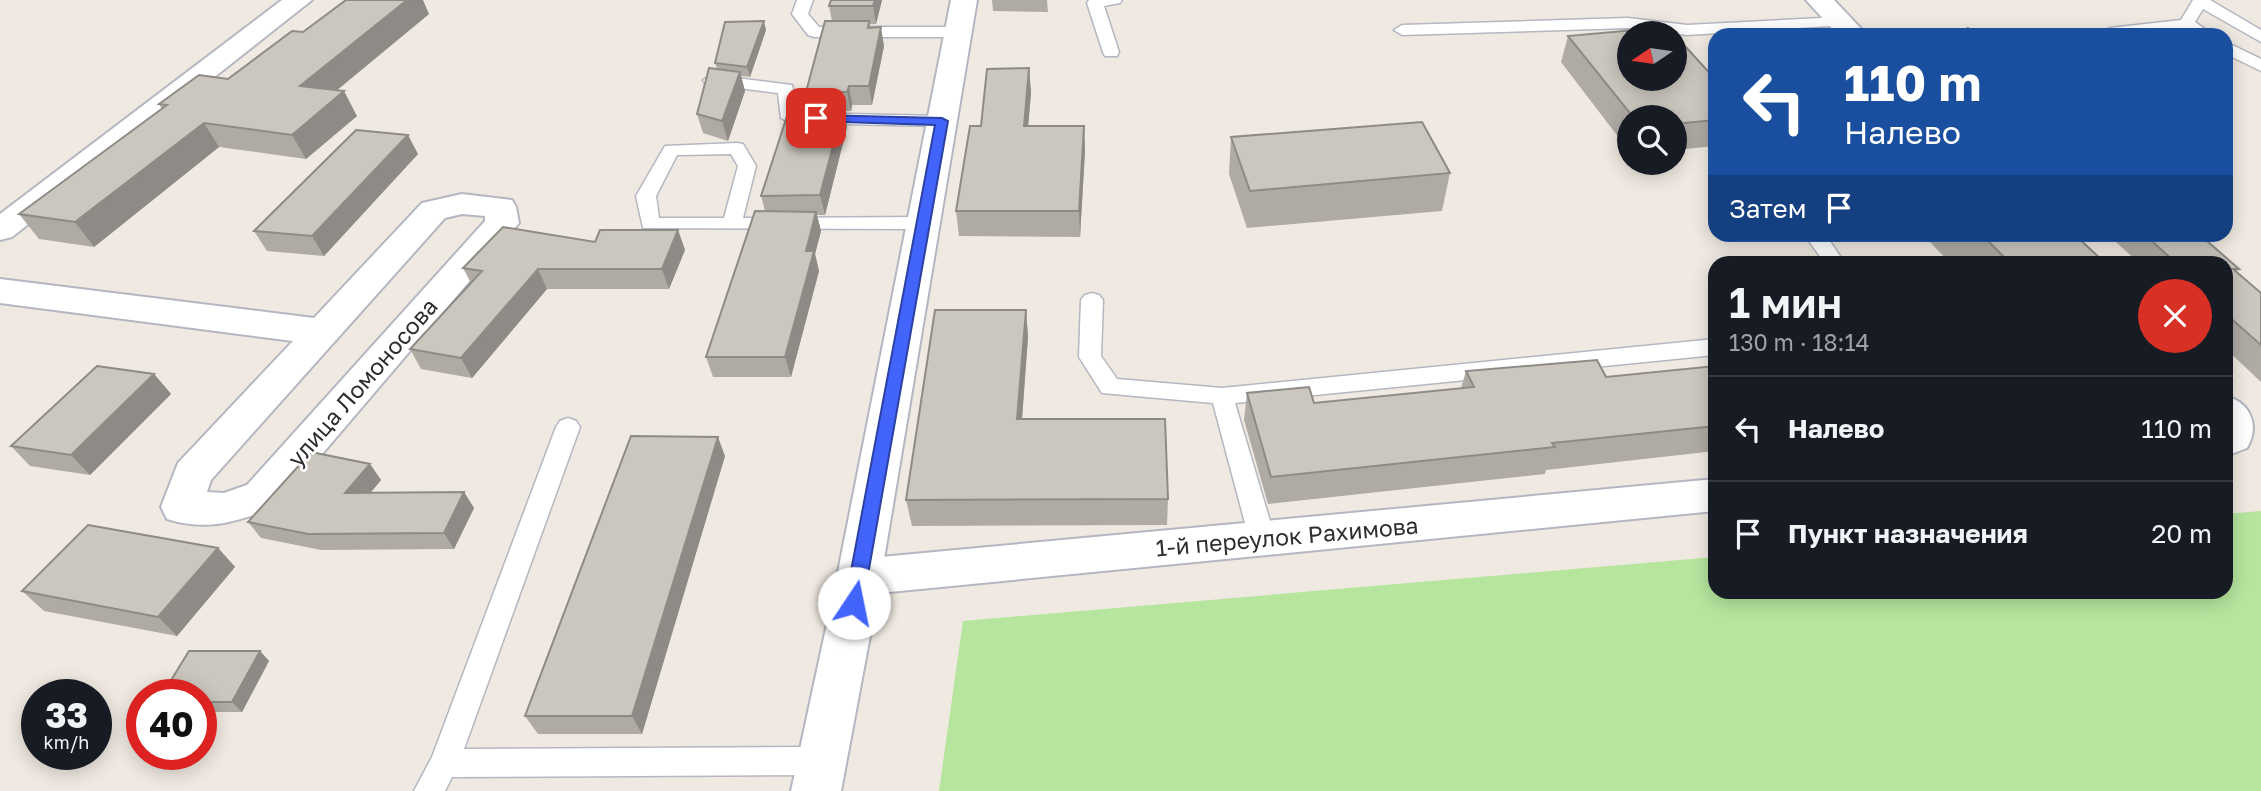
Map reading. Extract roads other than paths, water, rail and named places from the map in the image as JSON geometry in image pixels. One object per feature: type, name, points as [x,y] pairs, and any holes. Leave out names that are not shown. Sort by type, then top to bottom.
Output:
[{"type":"street","points":[[0,230],[299,0]]},
{"type":"street","points":[[1819,0],[1847,28]]},
{"type":"street","points":[[819,776],[859,577],[961,16]]},
{"type":"street","name":"улица Ломоносова","points":[[462,204],[500,207],[502,223],[262,496],[224,509],[183,507],[192,474],[322,332],[434,210],[462,204]]},
{"type":"street","points":[[0,291],[322,332]]},
{"type":"street","name":"1-й переулок Рахимова","points":[[859,577],[1708,496]]},
{"type":"lane","points":[[805,0],[800,14],[814,32],[961,16]]},
{"type":"lane","points":[[1111,52],[1095,3],[1114,0]]},
{"type":"lane","points":[[2186,24],[2200,1],[2261,37]]},
{"type":"lane","points":[[1402,30],[1628,23],[1708,30]]},
{"type":"lane","points":[[2152,28],[2186,24],[2193,28]]},
{"type":"lane","points":[[2233,51],[2261,66]]},
{"type":"lane","points":[[709,79],[786,89],[790,118],[942,121]]},
{"type":"lane","points":[[732,224],[747,166],[737,148],[671,150],[646,196],[650,224],[732,224],[923,223]]},
{"type":"lane","points":[[1092,300],[1090,357],[1110,387],[1222,396],[1708,348]]},
{"type":"lane","points":[[1222,396],[1262,538]]},
{"type":"lane","points":[[429,791],[444,762],[568,428]]},
{"type":"lane","points":[[444,762],[819,776]]}]
